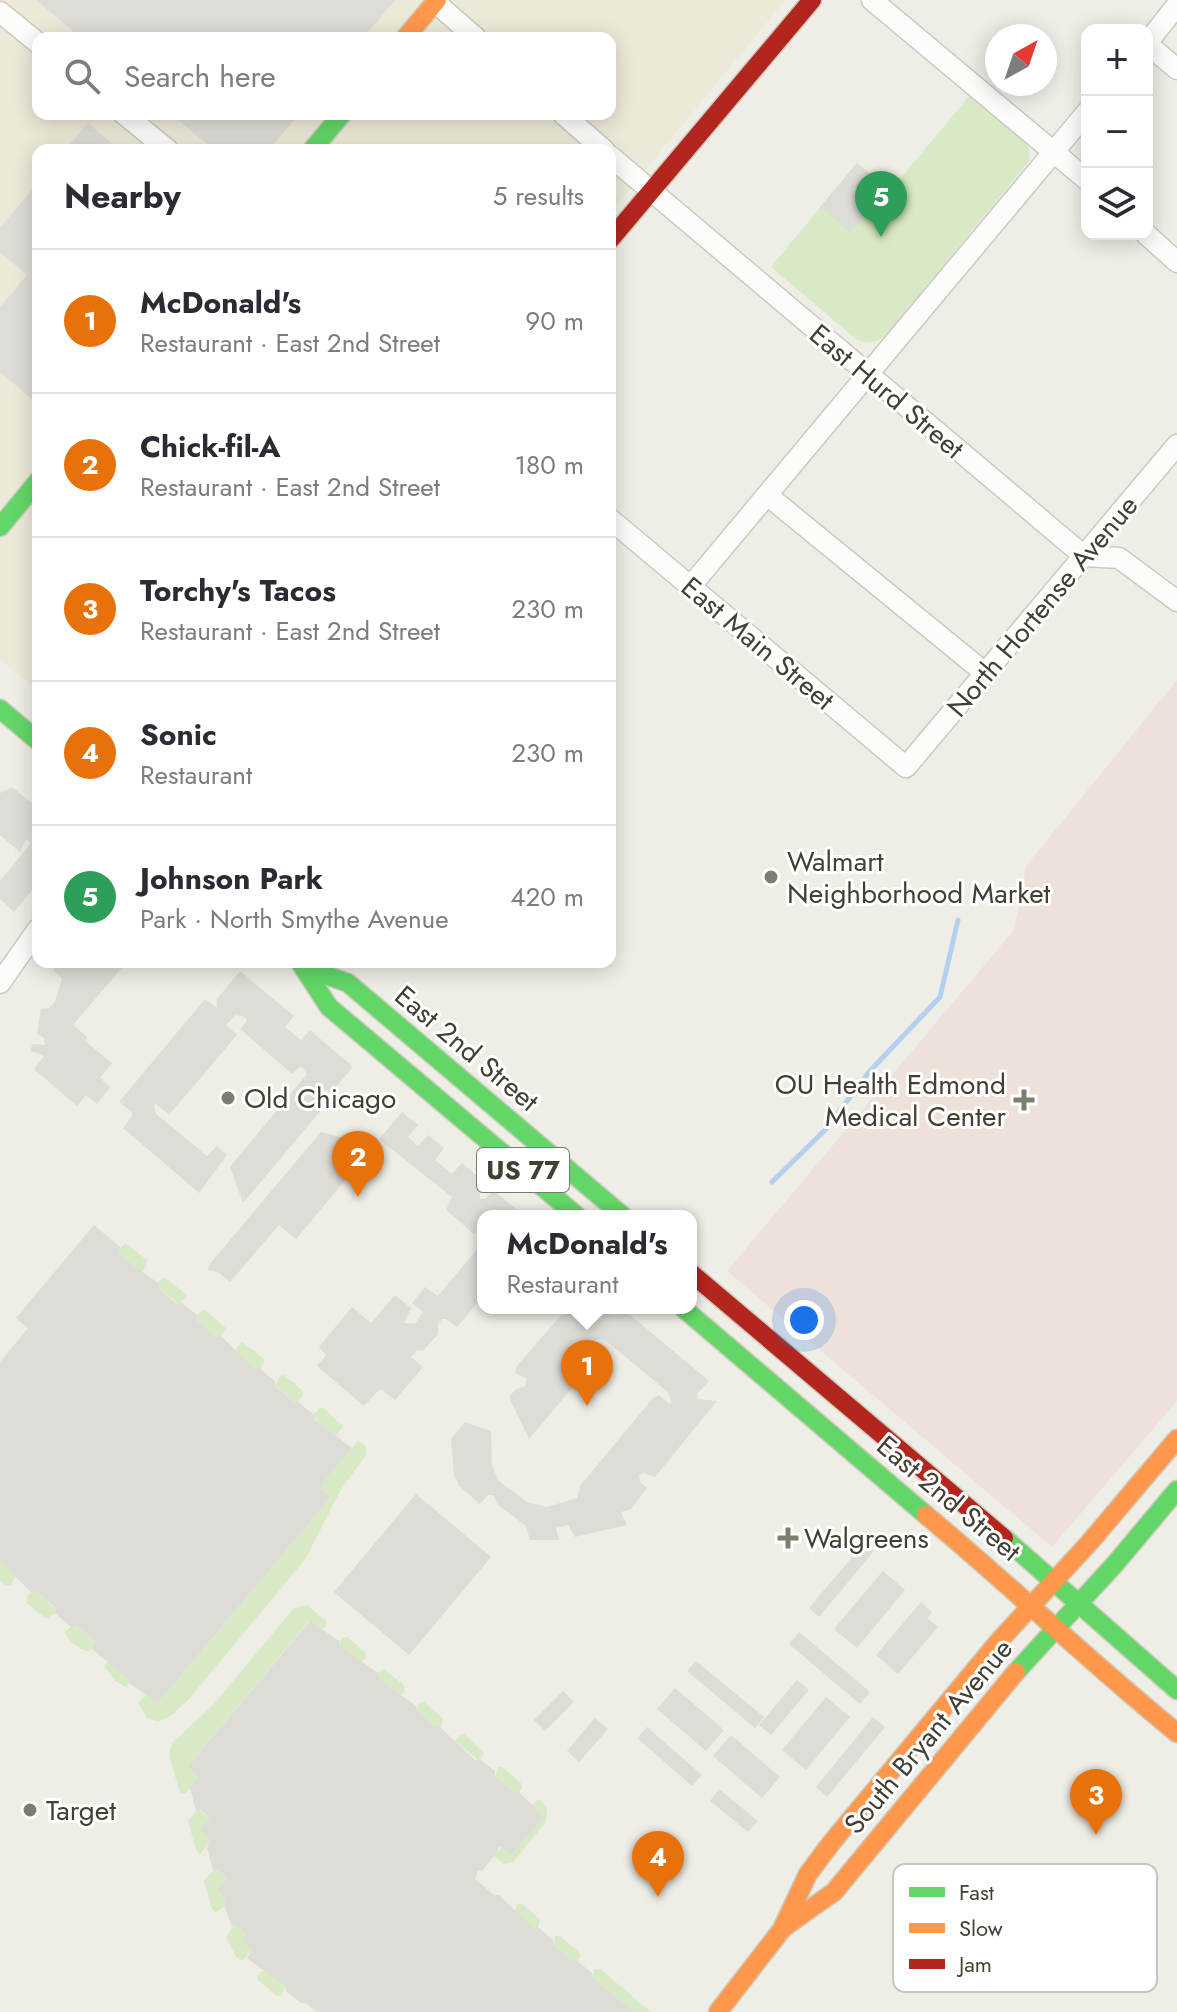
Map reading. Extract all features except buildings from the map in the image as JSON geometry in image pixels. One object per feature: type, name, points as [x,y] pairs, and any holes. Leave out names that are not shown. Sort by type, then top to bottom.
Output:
[{"type":"main road","points":[[616,233],[812,0]]},
{"type":"main road","points":[[410,32],[436,1]]},
{"type":"main road","points":[[317,144],[337,120]]},
{"type":"main road","points":[[0,527],[32,488]]},
{"type":"main road","points":[[0,709],[32,736]]},
{"type":"main road","name":"East 2nd Street","points":[[304,968],[329,1007],[570,1210]]},
{"type":"main road","name":"East 2nd Street","points":[[311,968],[348,983],[616,1210]]},
{"type":"main road","points":[[392,1060],[426,1071],[468,1101],[485,1099]]},
{"type":"main road","name":"East 2nd Street","points":[[697,1278],[1177,1690]]},
{"type":"main road","name":"East 2nd Street","points":[[690,1314],[1177,1733]]},
{"type":"main road","points":[[736,1354],[790,1356]]},
{"type":"main road","points":[[783,1928],[808,1874],[832,1842],[949,1700],[1177,1439]]},
{"type":"main road","name":"South Bryant Avenue","points":[[718,2012],[783,1928],[834,1892],[1055,1629],[1177,1490]]},
{"type":"street","points":[[872,0],[1081,175]]},
{"type":"street","points":[[436,1],[470,32]]},
{"type":"street","points":[[1153,36],[1177,5]]},
{"type":"street","points":[[0,12],[32,38]]},
{"type":"street","points":[[1153,49],[1177,69]]},
{"type":"street","points":[[690,587],[1081,119]]},
{"type":"street","points":[[131,120],[161,144]]},
{"type":"street","points":[[570,120],[597,144]]},
{"type":"street","name":"East Hurd Street","points":[[616,161],[1084,556]]},
{"type":"street","points":[[1153,240],[1177,262]]},
{"type":"street","name":"North Hortense Avenue","points":[[906,767],[1177,445]]},
{"type":"street","points":[[767,495],[985,673]]},
{"type":"street","name":"East Main Street","points":[[616,524],[906,767]]},
{"type":"street","points":[[1084,556],[1119,558],[1177,601]]},
{"type":"street","points":[[0,983],[32,938]]},
{"type":"shaded area","points":[[0,0],[785,0],[616,206],[616,144],[32,144],[32,686],[0,659]]},
{"type":"shaded area","points":[[36,0],[395,0],[368,32],[74,32]]},
{"type":"shaded area","points":[[178,120],[294,120],[274,144],[207,144]]},
{"type":"shaded area","points":[[88,123],[113,144],[70,144]]},
{"type":"shaded area","points":[[857,163],[887,188],[850,232],[820,207]]},
{"type":"shaded area","points":[[32,189],[32,399],[0,372],[0,307],[27,275],[0,252],[0,228]]},
{"type":"shaded area","name":"OU Health Edmond Medical Center","points":[[1177,680],[1177,1401],[1052,1547],[727,1271],[1014,930],[1026,866]]},
{"type":"shaded area","points":[[12,787],[32,803],[32,890],[14,912],[0,899],[0,881],[31,843],[26,839],[20,852],[0,835],[0,793]]},
{"type":"shaded area","points":[[122,968],[73,1025],[87,1037],[85,1041],[112,1063],[100,1078],[110,1087],[97,1104],[86,1095],[77,1106],[34,1069],[44,1056],[31,1051],[32,1044],[45,1045],[44,1038],[37,1034],[41,1009],[49,1008],[55,1002],[62,978],[53,970]]},
{"type":"shaded area","points":[[240,971],[294,1016],[285,1027],[301,1040],[310,1030],[353,1067],[331,1093],[320,1091],[328,1102],[243,1203],[230,1167],[307,1074],[301,1066],[292,1074],[240,1029],[247,1021],[245,1017],[236,1015],[226,1025],[237,1035],[169,1115],[156,1104],[154,1106],[156,1114],[207,1156],[217,1146],[227,1155],[199,1193],[123,1128],[132,1112],[119,1102],[205,999],[217,1008],[217,999]]},
{"type":"shaded area","points":[[402,1112],[418,1125],[408,1137],[418,1146],[428,1135],[444,1148],[435,1160],[452,1174],[462,1163],[488,1185],[480,1194],[480,1199],[485,1199],[493,1190],[518,1210],[477,1210],[477,1230],[474,1234],[446,1210],[452,1197],[379,1139]]},
{"type":"shaded area","points":[[321,1132],[359,1142],[365,1157],[296,1239],[279,1225],[230,1282],[218,1272],[208,1270],[209,1265]]},
{"type":"shaded area","points":[[94,1225],[120,1247],[118,1254],[158,1283],[158,1288],[177,1304],[182,1303],[197,1315],[197,1321],[216,1337],[221,1336],[255,1369],[260,1369],[275,1381],[275,1386],[352,1448],[321,1485],[321,1489],[331,1497],[158,1703],[129,1683],[92,1649],[94,1640],[75,1625],[70,1626],[55,1613],[55,1607],[37,1592],[31,1592],[0,1561],[0,1362],[28,1328],[16,1318]]},
{"type":"shaded area","points":[[477,1249],[477,1303],[457,1327],[442,1319],[438,1334],[423,1351],[417,1350],[411,1357],[423,1367],[395,1400],[380,1389],[364,1406],[317,1366],[326,1355],[319,1347],[352,1307],[371,1323],[395,1295],[411,1308],[404,1323],[415,1324],[423,1312],[412,1303],[425,1287],[438,1296]]},
{"type":"shaded area","points":[[562,1314],[629,1314],[709,1381],[697,1394],[698,1399],[717,1401],[655,1477],[644,1473],[639,1475],[640,1482],[647,1488],[631,1509],[621,1512],[627,1525],[575,1537],[568,1525],[556,1528],[559,1540],[530,1540],[526,1526],[498,1505],[493,1495],[488,1495],[480,1504],[459,1486],[454,1475],[451,1439],[465,1422],[491,1431],[492,1466],[499,1481],[527,1502],[547,1507],[577,1498],[580,1486],[653,1398],[659,1395],[669,1404],[671,1402],[669,1393],[605,1340],[597,1339],[594,1343],[600,1355],[529,1439],[509,1397],[525,1386],[527,1379],[515,1373],[517,1366]]},
{"type":"shaded area","points":[[416,1494],[491,1557],[409,1655],[334,1592]]},
{"type":"shaded area","points":[[864,1543],[874,1551],[819,1617],[809,1608]]},
{"type":"shaded area","points":[[883,1571],[905,1590],[857,1648],[834,1629]]},
{"type":"shaded area","points":[[921,1602],[932,1612],[927,1618],[938,1627],[898,1674],[876,1655]]},
{"type":"shaded area","points":[[310,1621],[378,1673],[378,1678],[416,1706],[475,1760],[480,1759],[495,1771],[495,1776],[514,1792],[519,1792],[544,1817],[512,1854],[499,1846],[475,1879],[494,1895],[499,1895],[533,1928],[538,1927],[553,1940],[553,1944],[592,1973],[592,1977],[634,2012],[317,2012],[306,2003],[301,2003],[286,1991],[285,1986],[247,1958],[252,1950],[242,1940],[246,1934],[232,1926],[224,1906],[227,1900],[217,1890],[227,1878],[213,1870],[207,1848],[211,1840],[200,1830],[210,1818],[201,1810],[196,1811],[190,1788],[198,1777],[188,1766]]},
{"type":"shaded area","points":[[799,1632],[870,1692],[860,1704],[789,1644]]},
{"type":"shaded area","points":[[696,1661],[764,1717],[755,1728],[687,1671]]},
{"type":"shaded area","points":[[797,1680],[809,1690],[771,1735],[759,1725]]},
{"type":"shaded area","points":[[675,1688],[724,1730],[706,1751],[657,1709]]},
{"type":"shaded area","points":[[563,1691],[574,1702],[545,1731],[534,1720]]},
{"type":"shaded area","points":[[826,1697],[850,1717],[806,1770],[782,1750]]},
{"type":"shaded area","points":[[873,1717],[885,1727],[827,1797],[816,1787]]},
{"type":"shaded area","points":[[595,1718],[608,1729],[579,1762],[567,1751]]},
{"type":"shaded area","points":[[647,1727],[702,1775],[692,1786],[637,1738]]},
{"type":"shaded area","points":[[731,1735],[780,1777],[762,1798],[713,1756]]},
{"type":"shaded area","points":[[719,1789],[758,1821],[748,1832],[710,1801]]},
{"type":"green space","points":[[971,94],[1023,137],[1028,145],[1030,160],[887,334],[872,342],[856,339],[771,267],[857,163],[890,191]]},
{"type":"green space","points":[[125,1243],[147,1260],[143,1271],[138,1271],[118,1254]]},
{"type":"green space","points":[[164,1277],[187,1295],[179,1304],[158,1288]]},
{"type":"green space","points":[[204,1309],[226,1328],[221,1336],[216,1337],[196,1320]]},
{"type":"green space","points":[[242,1342],[265,1360],[260,1369],[255,1369],[236,1353]]},
{"type":"green space","points":[[284,1375],[303,1391],[298,1402],[275,1385]]},
{"type":"green space","points":[[322,1407],[343,1426],[337,1435],[314,1418],[313,1414]]},
{"type":"green space","points":[[358,1441],[365,1445],[366,1455],[340,1491],[306,1558],[189,1699],[172,1715],[158,1722],[147,1718],[138,1703],[146,1694],[159,1702],[331,1497],[321,1489],[321,1485]]},
{"type":"green space","points":[[0,1561],[16,1575],[11,1585],[6,1586],[0,1581]]},
{"type":"green space","points":[[31,1592],[37,1592],[55,1608],[55,1613],[46,1619],[27,1603]]},
{"type":"green space","points":[[307,1605],[327,1624],[322,1630],[309,1621],[188,1766],[198,1775],[198,1779],[185,1794],[180,1793],[169,1755],[172,1743],[213,1705],[294,1608]]},
{"type":"green space","points":[[73,1624],[94,1640],[90,1651],[79,1648],[66,1635],[65,1632]]},
{"type":"green space","points":[[342,1637],[347,1637],[365,1652],[366,1657],[361,1662],[339,1645]]},
{"type":"green space","points":[[108,1661],[130,1681],[126,1687],[115,1681],[104,1666]]},
{"type":"green space","points":[[383,1669],[404,1685],[403,1694],[398,1694],[378,1678],[378,1673]]},
{"type":"green space","points":[[420,1702],[444,1719],[440,1727],[417,1710]]},
{"type":"green space","points":[[464,1734],[484,1753],[478,1760],[455,1741]]},
{"type":"green space","points":[[498,1767],[521,1783],[519,1792],[514,1792],[495,1776]]},
{"type":"green space","points":[[539,1799],[547,1807],[546,1822],[513,1862],[504,1864],[494,1856],[495,1852],[544,1817],[532,1806]]},
{"type":"green space","points":[[198,1809],[210,1818],[211,1841],[200,1854],[188,1821]]},
{"type":"green space","points":[[215,1869],[227,1878],[227,1904],[216,1913],[204,1881]]},
{"type":"green space","points":[[517,1904],[522,1904],[540,1919],[538,1927],[533,1928],[514,1912]]},
{"type":"green space","points":[[234,1925],[246,1934],[252,1950],[242,1961],[236,1957],[226,1937]]},
{"type":"green space","points":[[556,1936],[579,1952],[577,1961],[553,1944]]},
{"type":"green space","points":[[595,1969],[600,1969],[651,2012],[634,2012],[592,1977]]},
{"type":"green space","points":[[262,1971],[285,1986],[281,1996],[258,1980],[257,1976]]},
{"type":"waterway","points":[[772,1182],[825,1130],[869,1072],[940,997],[958,920]]},
{"type":"traffic: fast","points":[[317,144],[337,120]]},
{"type":"traffic: fast","points":[[0,527],[32,488]]},
{"type":"traffic: fast","points":[[0,709],[32,736]]},
{"type":"traffic: fast","points":[[304,968],[329,1007],[570,1210]]},
{"type":"traffic: fast","points":[[307,968],[348,983],[616,1210]]},
{"type":"traffic: fast","points":[[690,1314],[926,1515]]},
{"type":"traffic: fast","points":[[1016,1672],[1115,1564],[1177,1490]]},
{"type":"traffic: fast","points":[[1004,1538],[1177,1690]]},
{"type":"traffic: slow","points":[[410,32],[437,0]]},
{"type":"traffic: slow","points":[[783,1927],[808,1874],[832,1842],[999,1641],[1090,1542],[1177,1439]]},
{"type":"traffic: slow","points":[[926,1515],[1177,1733]]},
{"type":"traffic: slow","points":[[718,2012],[783,1928],[834,1892],[1016,1672]]},
{"type":"traffic: jam","points":[[616,233],[812,0]]},
{"type":"traffic: jam","points":[[697,1278],[1004,1538]]},
{"type":"place","name":"Johnson Park","points":[[881,237]]},
{"type":"place","name":"Walmart Neighborhood Market","points":[[771,877]]},
{"type":"place","name":"Old Chicago","points":[[228,1098]]},
{"type":"place","name":"OU Health Edmond Medical Center","points":[[1024,1100]]},
{"type":"place","name":"Chick-fil-A","points":[[358,1197]]},
{"type":"place","name":"McDonald's","points":[[587,1406]]},
{"type":"place","name":"Walgreens","points":[[788,1538]]},
{"type":"place","name":"Target","points":[[30,1810]]},
{"type":"place","name":"Torchy's Tacos","points":[[1096,1835]]},
{"type":"place","name":"Sonic","points":[[658,1897]]}]
